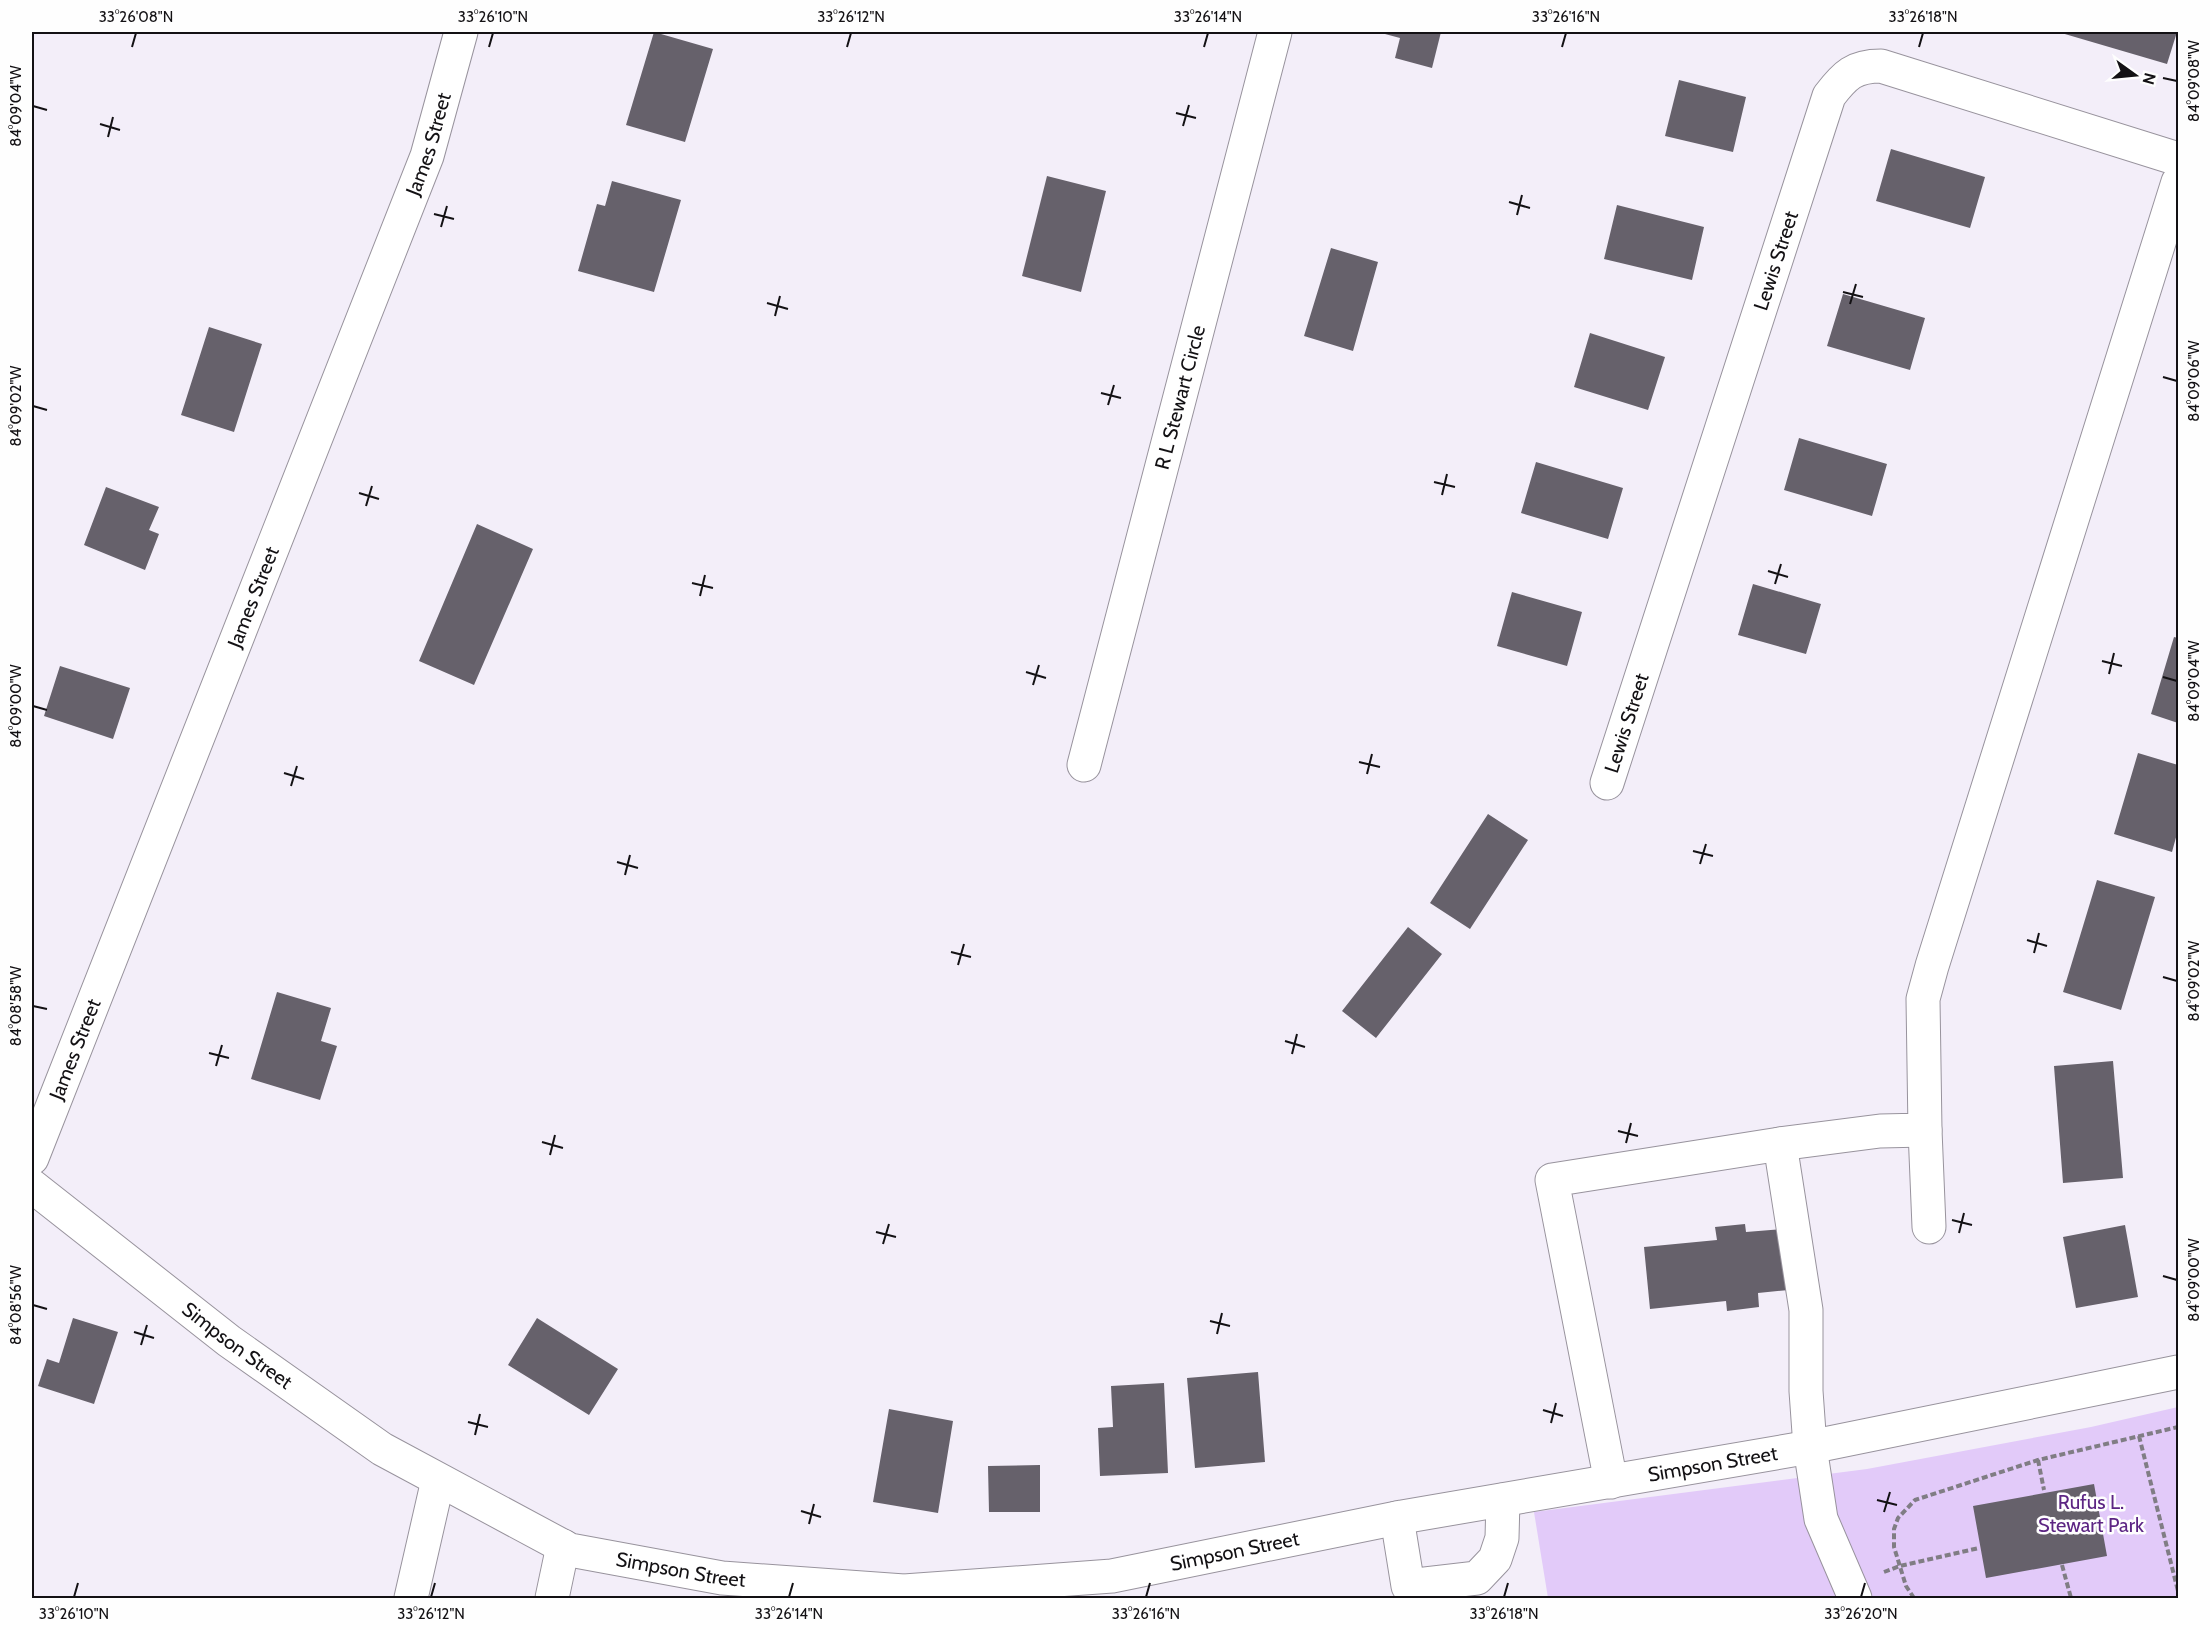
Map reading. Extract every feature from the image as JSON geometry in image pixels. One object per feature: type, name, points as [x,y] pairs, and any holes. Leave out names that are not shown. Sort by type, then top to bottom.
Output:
[{"type":"street","name":"James Street","points":[[32,1158],[427,156],[461,32]]},
{"type":"street","name":"R L Stewart Circle","points":[[1084,765],[1275,32]]},
{"type":"street","name":"Lewis Street","points":[[1607,783],[1829,96],[1843,77],[1863,66],[1881,66],[2178,159]]},
{"type":"street","points":[[1929,1227],[1923,999],[2178,182]]},
{"type":"street","points":[[1611,1482],[1552,1180],[1780,1144],[1880,1131],[1925,1130]]},
{"type":"street","points":[[1780,1144],[1806,1310],[1806,1391],[1810,1447],[1821,1518],[1855,1599]]},
{"type":"street","name":"Simpson Street","points":[[32,1186],[230,1341],[382,1449],[570,1550],[722,1578],[904,1591],[1112,1576],[1397,1518],[1810,1447],[2178,1372]]},
{"type":"street","points":[[411,1599],[438,1480]]},
{"type":"street","points":[[1397,1518],[1409,1592],[1477,1578],[1495,1560],[1502,1538],[1503,1500]]},
{"type":"street","points":[[552,1599],[563,1546]]},
{"type":"path","points":[[1914,1599],[1894,1547],[1894,1529],[1898,1518],[1915,1500],[2038,1461],[2178,1427]]},
{"type":"path","points":[[2139,1436],[2178,1591]]},
{"type":"path","points":[[2038,1461],[2044,1490]]},
{"type":"path","points":[[1900,1566],[1979,1548]]},
{"type":"path","points":[[2062,1565],[2071,1599]]},
{"type":"green space","name":"Rufus L. Stewart Park","points":[[2178,1407],[2178,1598],[1548,1598],[1534,1512],[1867,1469],[2091,1427]]},
{"type":"building","points":[[654,32],[713,49],[685,142],[626,125]]},
{"type":"building","points":[[1385,32],[1441,32],[1432,68],[1395,58],[1400,38],[1385,34]]},
{"type":"building","points":[[2058,32],[2177,32],[2167,64]]},
{"type":"building","points":[[1679,80],[1746,97],[1733,152],[1665,136]]},
{"type":"building","points":[[1891,149],[1985,177],[1970,228],[1876,201]]},
{"type":"building","points":[[1047,176],[1106,191],[1081,292],[1022,276]]},
{"type":"building","points":[[612,181],[681,200],[654,292],[578,271],[597,204],[605,206]]},
{"type":"building","points":[[1617,205],[1704,227],[1692,280],[1604,259]]},
{"type":"building","points":[[1331,248],[1378,262],[1353,351],[1304,336]]},
{"type":"building","points":[[1843,294],[1925,318],[1910,370],[1827,346]]},
{"type":"building","points":[[209,327],[262,344],[234,432],[181,415]]},
{"type":"building","points":[[1590,333],[1665,357],[1648,410],[1574,387]]},
{"type":"building","points":[[1799,438],[1887,464],[1872,516],[1784,490]]},
{"type":"building","points":[[1536,462],[1623,488],[1608,539],[1521,513]]},
{"type":"building","points":[[106,487],[159,507],[149,530],[159,534],[145,570],[84,545]]},
{"type":"building","points":[[477,524],[533,549],[474,685],[419,661]]},
{"type":"building","points":[[1753,584],[1821,604],[1806,654],[1738,635]]},
{"type":"building","points":[[1512,592],[1582,612],[1567,666],[1497,646]]},
{"type":"building","points":[[2174,637],[2178,638],[2178,723],[2151,714]]},
{"type":"building","points":[[60,666],[130,688],[113,739],[44,716]]},
{"type":"building","points":[[2138,753],[2178,765],[2178,830],[2172,852],[2114,834]]},
{"type":"building","points":[[1488,814],[1528,840],[1470,929],[1430,903]]},
{"type":"building","points":[[2097,880],[2155,897],[2121,1010],[2063,992]]},
{"type":"building","points":[[1408,927],[1442,954],[1376,1038],[1342,1011]]},
{"type":"building","points":[[277,992],[331,1008],[321,1041],[337,1046],[320,1100],[251,1079]]},
{"type":"building","points":[[2113,1061],[2123,1178],[2063,1183],[2054,1066]]},
{"type":"building","points":[[1745,1224],[1746,1232],[1783,1229],[1789,1290],[1758,1293],[1759,1307],[1727,1311],[1726,1301],[1650,1309],[1644,1247],[1717,1240],[1715,1227]]},
{"type":"building","points":[[2125,1225],[2138,1297],[2076,1308],[2063,1237]]},
{"type":"building","points":[[73,1318],[118,1332],[94,1404],[38,1386],[47,1359],[59,1363]]},
{"type":"building","points":[[537,1318],[618,1369],[589,1415],[508,1365]]},
{"type":"building","points":[[1258,1372],[1265,1462],[1195,1468],[1187,1378]]},
{"type":"building","points":[[1164,1383],[1168,1473],[1100,1476],[1098,1428],[1113,1427],[1111,1386]]},
{"type":"building","points":[[889,1409],[953,1421],[938,1513],[873,1502]]},
{"type":"building","points":[[1040,1465],[1040,1512],[989,1512],[988,1466]]},
{"type":"building","points":[[2094,1484],[2107,1556],[1986,1578],[1973,1506]]}]
